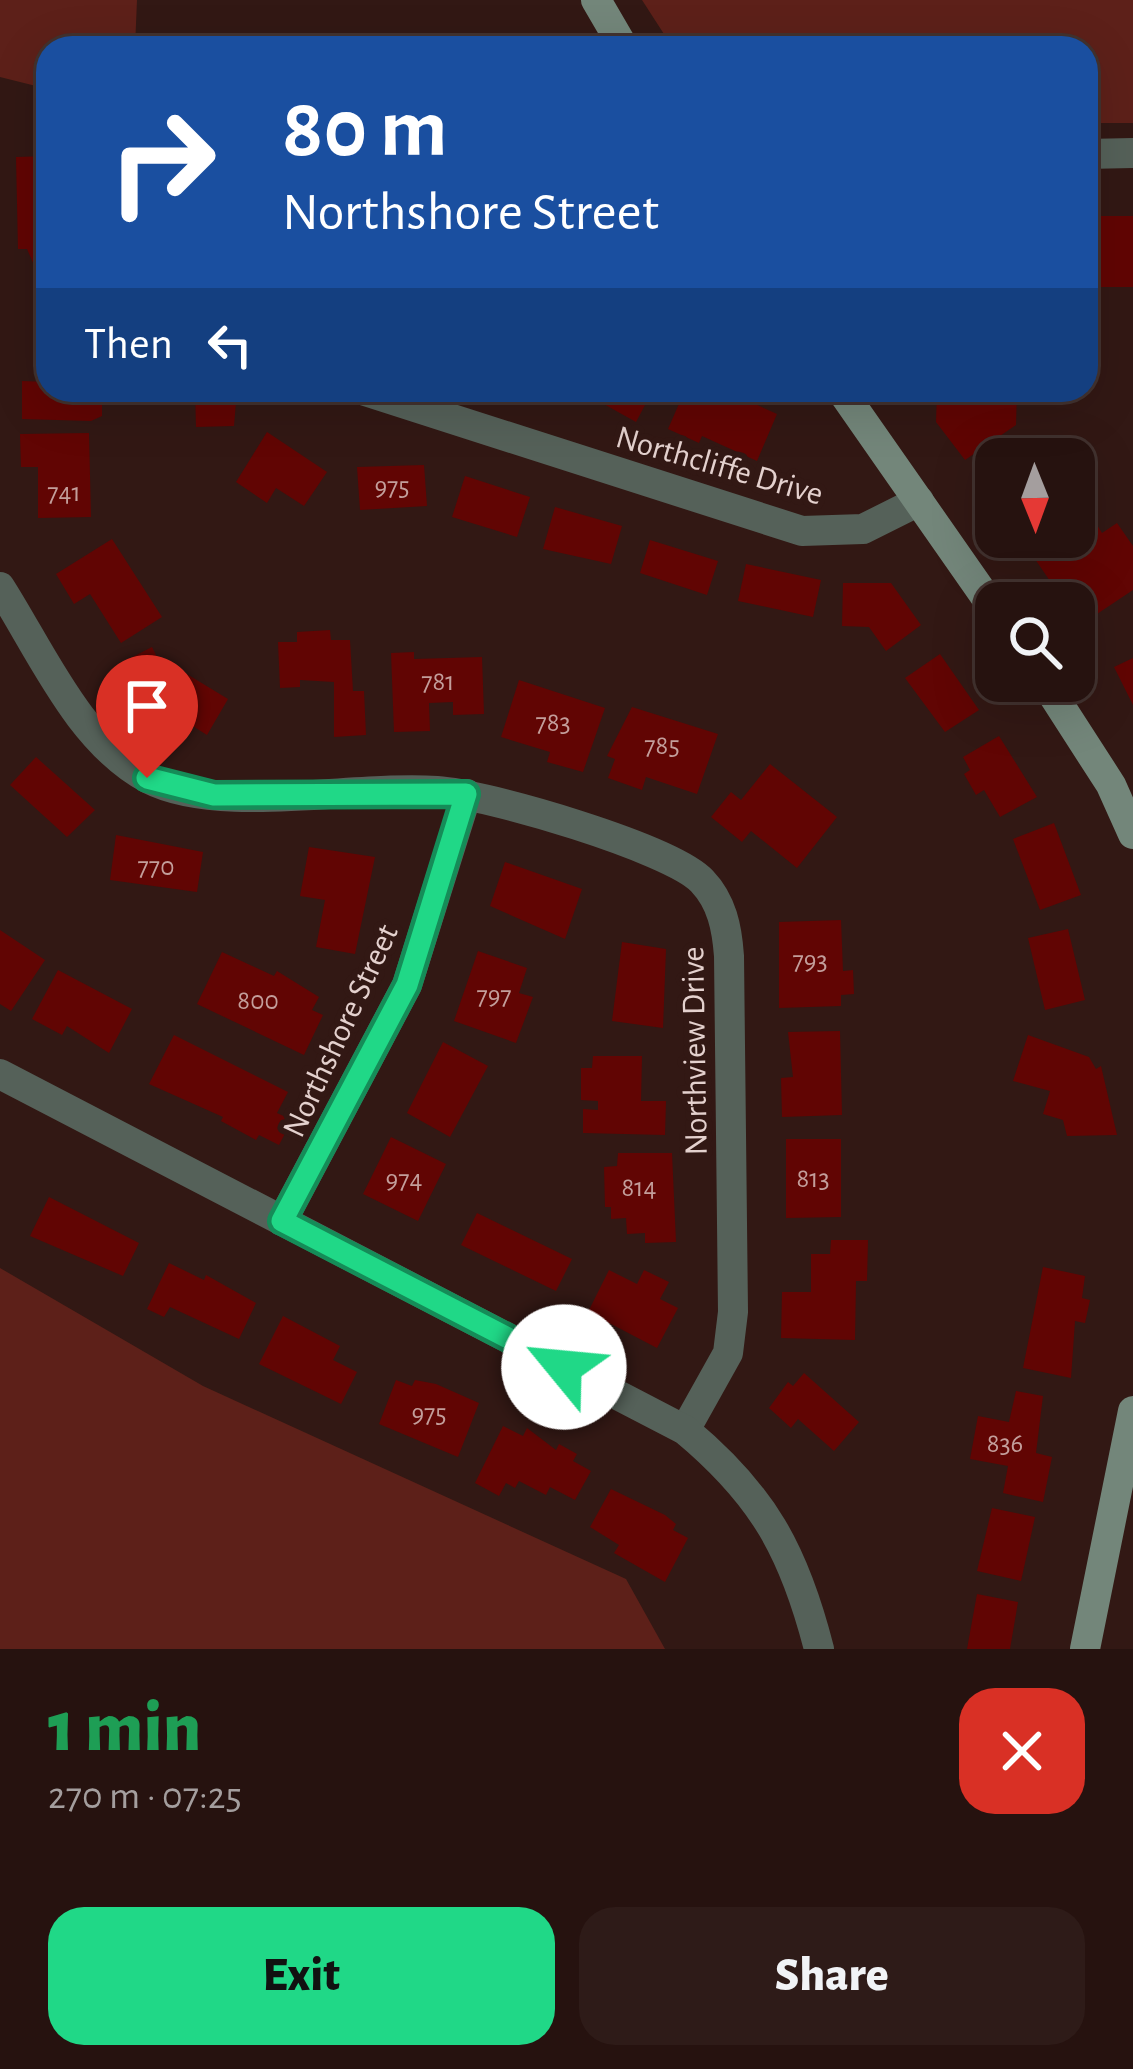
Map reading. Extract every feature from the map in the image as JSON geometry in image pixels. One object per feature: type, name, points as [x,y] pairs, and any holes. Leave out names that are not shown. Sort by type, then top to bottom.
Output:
[{"type":"street","points":[[596,0],[616,36]]},
{"type":"street","points":[[1098,154],[1133,153]]},
{"type":"street","name":"Northcliffe Drive","points":[[400,402],[802,530],[863,530],[919,501]]},
{"type":"street","points":[[849,402],[975,582]]},
{"type":"street","name":"Northview Drive","points":[[0,587],[87,723],[112,754],[147,778],[214,795],[466,794],[665,856],[703,881],[724,917],[729,956],[732,1333],[721,1370],[685,1430]]},
{"type":"street","points":[[1061,702],[1122,779],[1133,834]]},
{"type":"street","name":"Northshore Street","points":[[282,1221],[407,985],[466,794]]},
{"type":"street","points":[[0,1074],[685,1430],[749,1489],[772,1522],[791,1558],[819,1649]]},
{"type":"street","points":[[1085,1649],[1133,1411]]},
{"type":"shaded area","points":[[0,0],[137,0],[136,36],[36,36],[36,86],[0,77]]},
{"type":"shaded area","points":[[642,0],[1133,0],[1133,123],[1098,123],[1098,36],[665,36]]},
{"type":"shaded area","points":[[0,1268],[203,1386],[626,1579],[665,1649],[0,1649]]},
{"type":"building","points":[[36,156],[36,270],[27,249],[18,249],[16,157]]},
{"type":"building","points":[[1099,216],[1133,216],[1133,287],[1099,287]]},
{"type":"building","points":[[22,381],[36,382],[36,402],[102,402],[102,416],[91,421],[22,419]]},
{"type":"building","points":[[195,402],[236,402],[234,426],[196,427]]},
{"type":"building","points":[[600,402],[647,402],[636,422]]},
{"type":"building","points":[[680,402],[750,402],[777,414],[757,461],[702,436],[699,443],[668,429]]},
{"type":"building","points":[[937,402],[1017,402],[1016,425],[997,438],[975,438],[975,453],[965,460],[936,422]]},
{"type":"building","points":[[267,432],[327,472],[304,506],[276,488],[267,503],[236,482]]},
{"type":"building","points":[[89,433],[91,517],[38,518],[38,467],[21,467],[20,434]]},
{"type":"building","points":[[424,465],[427,506],[360,510],[357,467]]},
{"type":"building","points":[[465,476],[530,497],[517,537],[452,517]]},
{"type":"building","points":[[555,507],[622,526],[611,564],[543,549]]},
{"type":"building","points":[[1095,522],[1102,533],[1117,523],[1133,546],[1133,590],[1095,615],[1095,582],[1051,582],[1035,559],[1095,558]]},
{"type":"building","points":[[112,539],[162,617],[121,643],[90,594],[74,604],[56,574]]},
{"type":"building","points":[[650,540],[718,561],[707,595],[640,573]]},
{"type":"building","points":[[746,564],[821,580],[813,617],[738,601]]},
{"type":"building","points":[[843,583],[891,583],[921,625],[886,651],[869,627],[842,626]]},
{"type":"building","points":[[330,630],[331,640],[350,640],[353,691],[364,691],[366,735],[334,737],[334,682],[300,680],[300,687],[280,688],[278,642],[297,642],[297,632]]},
{"type":"building","points":[[152,647],[163,669],[167,662],[228,699],[207,735],[148,698],[138,703],[117,665]]},
{"type":"building","points":[[414,652],[414,659],[482,657],[484,714],[453,715],[453,702],[429,703],[430,731],[394,732],[391,653]]},
{"type":"building","points":[[940,654],[979,710],[945,732],[905,678]]},
{"type":"building","points":[[1133,658],[1133,705],[1114,667]]},
{"type":"building","points":[[519,680],[605,708],[583,772],[547,762],[550,752],[501,737]]},
{"type":"building","points":[[632,707],[718,734],[697,794],[646,777],[642,790],[608,778],[615,759],[607,756]]},
{"type":"building","points":[[999,736],[1037,797],[1000,817],[984,790],[976,795],[964,774],[970,770],[963,757]]},
{"type":"building","points":[[36,757],[95,810],[67,837],[10,785]]},
{"type":"building","points":[[770,764],[837,817],[797,868],[751,831],[742,842],[711,817],[731,792],[741,800]]},
{"type":"building","points":[[1054,823],[1081,895],[1040,910],[1013,839]]},
{"type":"building","points":[[116,835],[203,852],[197,892],[110,880]]},
{"type":"building","points":[[309,847],[375,857],[355,954],[316,947],[325,900],[300,896]]},
{"type":"building","points":[[505,862],[582,889],[565,939],[490,906]]},
{"type":"building","points":[[841,920],[843,971],[853,970],[854,994],[841,995],[841,1006],[779,1008],[779,922]]},
{"type":"building","points":[[1068,929],[1085,1000],[1045,1010],[1028,938]]},
{"type":"building","points":[[0,930],[45,960],[11,1011],[0,1004]]},
{"type":"building","points":[[622,942],[666,949],[663,1028],[612,1021]]},
{"type":"building","points":[[478,951],[527,968],[519,993],[533,997],[516,1043],[454,1021]]},
{"type":"building","points":[[222,952],[274,976],[277,971],[319,997],[312,1010],[323,1015],[304,1055],[197,1004]]},
{"type":"building","points":[[58,970],[132,1009],[109,1053],[67,1026],[62,1035],[32,1019]]},
{"type":"building","points":[[840,1031],[842,1115],[782,1117],[781,1078],[793,1077],[788,1032]]},
{"type":"building","points":[[174,1035],[288,1092],[277,1113],[292,1120],[279,1145],[259,1135],[256,1140],[221,1121],[223,1117],[149,1084]]},
{"type":"building","points":[[1028,1035],[1089,1057],[1096,1069],[1101,1066],[1117,1135],[1067,1136],[1063,1120],[1043,1114],[1050,1091],[1013,1081]]},
{"type":"building","points":[[443,1042],[488,1066],[450,1137],[407,1113]]},
{"type":"building","points":[[593,1056],[642,1056],[641,1101],[666,1101],[665,1135],[583,1133],[583,1109],[598,1110],[598,1101],[581,1100],[581,1068],[592,1068]]},
{"type":"building","points":[[391,1137],[446,1164],[418,1221],[363,1194]]},
{"type":"building","points":[[786,1139],[841,1139],[841,1217],[786,1218]]},
{"type":"building","points":[[618,1153],[672,1153],[676,1242],[645,1243],[645,1233],[627,1234],[626,1218],[611,1219],[611,1207],[605,1207],[604,1167],[617,1166]]},
{"type":"building","points":[[49,1197],[139,1243],[123,1276],[30,1236]]},
{"type":"building","points":[[477,1213],[572,1259],[556,1291],[461,1245]]},
{"type":"building","points":[[831,1240],[868,1240],[867,1281],[856,1281],[855,1340],[781,1338],[782,1292],[811,1292],[811,1254],[830,1254]]},
{"type":"building","points":[[169,1263],[204,1280],[206,1275],[256,1303],[239,1339],[170,1307],[164,1317],[147,1309]]},
{"type":"building","points":[[1043,1267],[1085,1276],[1082,1298],[1090,1300],[1085,1323],[1075,1321],[1071,1378],[1023,1368]]},
{"type":"building","points":[[609,1270],[637,1284],[644,1270],[669,1282],[660,1299],[678,1308],[657,1348],[588,1312]]},
{"type":"building","points":[[283,1316],[340,1346],[333,1360],[357,1372],[341,1404],[259,1364]]},
{"type":"building","points":[[804,1373],[859,1422],[834,1451],[798,1419],[791,1428],[769,1408],[788,1382],[793,1386]]},
{"type":"building","points":[[396,1380],[412,1386],[415,1380],[436,1384],[479,1403],[458,1457],[379,1424]]},
{"type":"building","points":[[1016,1391],[1043,1396],[1036,1453],[1052,1457],[1043,1502],[1003,1493],[1008,1466],[970,1459],[978,1416],[1009,1422]]},
{"type":"building","points":[[503,1426],[523,1436],[527,1428],[556,1450],[559,1444],[577,1454],[573,1461],[591,1471],[575,1500],[550,1487],[546,1495],[519,1481],[515,1488],[506,1483],[499,1496],[475,1483]]},
{"type":"building","points":[[611,1489],[665,1515],[676,1524],[673,1530],[688,1538],[665,1582],[614,1553],[619,1545],[590,1527]]},
{"type":"building","points":[[992,1508],[1035,1517],[1021,1581],[977,1571]]},
{"type":"building","points":[[977,1594],[1018,1602],[1010,1649],[967,1649]]},
{"type":"route","points":[[147,778],[179,790],[214,795],[414,790],[466,794],[407,985],[282,1221],[564,1367]]}]
